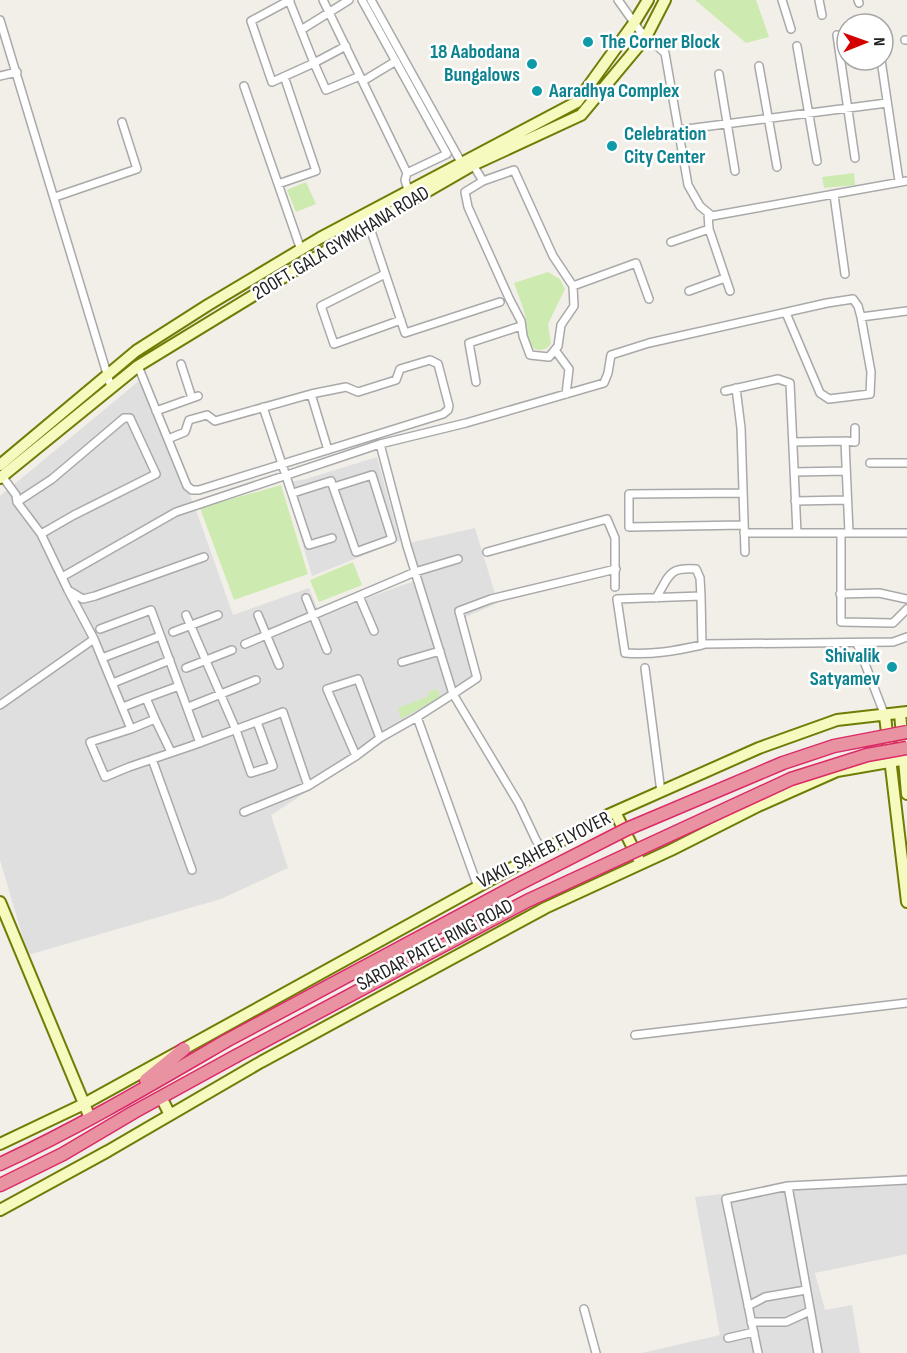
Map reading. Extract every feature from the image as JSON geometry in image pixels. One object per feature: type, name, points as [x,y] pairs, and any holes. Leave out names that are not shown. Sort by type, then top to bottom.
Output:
[{"type":"highway","name":"VAKIL SAHEB FLYOVER","points":[[222,1044],[476,907],[627,829],[783,763],[834,746],[907,732]]},
{"type":"highway","name":"VAKIL SAHEB FLYOVER","points":[[232,1059],[527,901],[780,784],[833,764],[867,755],[906,756]]},
{"type":"highway","points":[[0,1164],[90,1118],[222,1044]]},
{"type":"highway","points":[[117,1103],[184,1049]]},
{"type":"highway","points":[[0,1185],[63,1154],[232,1059]]},
{"type":"street","points":[[346,46],[314,63],[272,82],[251,21],[289,0],[314,63],[326,90],[362,79],[396,61]]},
{"type":"street","points":[[323,0],[407,173],[405,180],[408,190]]},
{"type":"street","points":[[301,30],[349,0]]},
{"type":"street","points":[[362,0],[447,154],[407,173]]},
{"type":"street","points":[[370,0],[461,162]]},
{"type":"street","points":[[618,0],[646,37],[665,53],[688,185],[700,206],[712,216],[907,180]]},
{"type":"street","points":[[131,729],[94,639],[41,534],[17,502],[16,495],[1,473],[136,351],[301,250],[408,190],[577,102],[648,0]]},
{"type":"street","name":"200FT. GALA GYMKHANA ROAD","points":[[1,473],[138,366],[472,165],[581,114],[646,37],[665,0]]},
{"type":"street","points":[[782,0],[790,29]]},
{"type":"street","points":[[819,0],[822,15]]},
{"type":"street","points":[[0,20],[111,387]]},
{"type":"street","points":[[797,46],[817,161]]},
{"type":"street","points":[[759,66],[777,167]]},
{"type":"street","points":[[0,76],[16,72]]},
{"type":"street","points":[[843,72],[855,158]]},
{"type":"street","points":[[883,72],[899,181]]},
{"type":"street","points":[[719,74],[735,171]]},
{"type":"street","points":[[278,184],[316,171],[286,82]]},
{"type":"street","points":[[244,86],[301,250]]},
{"type":"street","points":[[679,130],[887,103]]},
{"type":"street","points":[[55,197],[137,169],[122,122]]},
{"type":"street","points":[[472,165],[483,181]]},
{"type":"street","points":[[514,170],[553,256],[573,286],[574,306],[561,325],[558,346],[549,357],[530,355],[523,336],[521,321],[468,207],[465,192],[483,181],[514,170]]},
{"type":"street","points":[[834,195],[845,274]]},
{"type":"street","points":[[708,213],[709,229],[730,291]]},
{"type":"street","points":[[369,225],[405,333],[500,302]]},
{"type":"street","points":[[671,242],[709,229]]},
{"type":"street","points":[[573,286],[636,263],[649,298]]},
{"type":"street","points":[[385,274],[321,306],[330,335],[334,344],[401,320]]},
{"type":"street","points":[[689,291],[725,278]]},
{"type":"street","points":[[62,577],[176,512],[380,444],[466,423],[604,383],[609,373],[611,355],[649,343],[786,313],[853,299],[861,317],[871,372],[870,394],[829,399],[820,393],[786,313]]},
{"type":"street","points":[[861,317],[907,311]]},
{"type":"street","points":[[476,382],[469,343],[521,326]]},
{"type":"street","points":[[555,350],[568,369],[566,394]]},
{"type":"street","points":[[138,366],[156,411],[188,486],[192,490],[199,490],[443,414],[449,406],[438,364],[430,360],[400,369],[396,380],[358,392],[346,387],[311,394],[215,421],[207,415],[189,420],[185,432],[168,439]]},
{"type":"street","points":[[156,411],[195,397],[182,364]]},
{"type":"street","points":[[725,391],[778,379],[790,383],[797,533]]},
{"type":"street","points":[[736,388],[741,428],[744,552]]},
{"type":"street","points":[[311,394],[328,450]]},
{"type":"street","points":[[263,407],[309,544],[332,537]]},
{"type":"street","points":[[17,502],[52,479],[124,418],[130,418],[156,474],[74,514],[41,534]]},
{"type":"street","points":[[793,442],[855,442],[855,428]]},
{"type":"street","points":[[845,441],[847,500],[840,594],[841,622],[893,623],[907,609]]},
{"type":"street","points":[[380,444],[415,572],[453,694],[519,804],[543,851]]},
{"type":"street","points":[[870,463],[907,463]]},
{"type":"street","points":[[794,472],[846,471]]},
{"type":"street","points":[[293,493],[331,481],[333,487],[356,552],[392,540],[372,475],[333,487]]},
{"type":"street","points":[[743,493],[629,494],[629,527],[674,525],[797,533],[907,533]]},
{"type":"street","points":[[795,501],[847,500]]},
{"type":"street","points":[[487,552],[607,519],[615,538],[615,587]]},
{"type":"street","points":[[68,590],[83,599],[204,557]]},
{"type":"street","points":[[245,644],[415,572],[458,559]]},
{"type":"street","points":[[656,598],[671,572],[679,568],[696,569],[700,578],[702,645]]},
{"type":"street","points":[[244,812],[308,786],[477,678],[459,611],[491,599],[616,569]]},
{"type":"street","points":[[840,594],[879,593],[907,599]]},
{"type":"street","points":[[359,596],[374,631]]},
{"type":"street","points":[[701,596],[617,599],[625,652],[651,655],[702,645],[893,642],[907,637]]},
{"type":"street","points":[[306,598],[327,650]]},
{"type":"street","points":[[100,629],[151,610],[200,743]]},
{"type":"street","points":[[186,615],[236,730],[251,773],[273,766],[257,722]]},
{"type":"street","points":[[173,632],[218,615]]},
{"type":"street","points":[[258,615],[279,665]]},
{"type":"street","points":[[102,658],[160,636]]},
{"type":"street","points":[[0,705],[94,639]]},
{"type":"street","points":[[857,643],[885,716],[907,902]]},
{"type":"street","points":[[186,668],[232,650]]},
{"type":"street","points":[[402,662],[440,651]]},
{"type":"street","points":[[113,683],[170,660]]},
{"type":"street","points":[[645,668],[661,792]]},
{"type":"street","points":[[191,706],[256,680]]},
{"type":"street","points":[[356,756],[327,689],[358,680],[380,738]]},
{"type":"street","points":[[123,707],[179,686]]},
{"type":"street","points":[[146,698],[171,752]]},
{"type":"street","points":[[155,719],[90,742],[105,777],[283,712],[308,786]]},
{"type":"street","points":[[904,713],[907,794]]},
{"type":"street","name":"SARDAR PATEL RING ROAD","points":[[0,1144],[84,1104],[615,812],[759,748],[837,720],[904,713]]},
{"type":"street","points":[[417,717],[478,887]]},
{"type":"street","name":"SARDAR PATEL RING ROAD","points":[[0,1210],[235,1077],[545,908],[758,806],[837,771],[906,756]]},
{"type":"street","points":[[152,759],[192,870]]},
{"type":"street","points":[[615,812],[640,864]]},
{"type":"street","points":[[0,902],[90,1118]]},
{"type":"street","points":[[634,1035],[907,1003]]},
{"type":"street","points":[[211,1034],[222,1044]]},
{"type":"street","points":[[232,1059],[235,1077]]},
{"type":"street","points":[[161,1097],[170,1115]]},
{"type":"street","points":[[758,1353],[726,1199],[788,1186],[907,1180]]},
{"type":"street","points":[[788,1186],[818,1353]]},
{"type":"street","points":[[748,1306],[765,1297],[806,1290]]},
{"type":"street","points":[[584,1309],[596,1353]]},
{"type":"street","points":[[752,1322],[779,1323],[810,1311]]},
{"type":"street","points":[[728,1338],[754,1332]]},
{"type":"shaded area","points":[[140,380],[195,507],[233,615],[309,588],[320,615],[414,581],[409,543],[475,528],[498,603],[461,619],[475,683],[271,815],[288,868],[221,899],[28,955],[0,860],[0,496]]},
{"type":"shaded area","points":[[377,457],[400,541],[312,576],[285,483],[306,479]]},
{"type":"shaded area","points":[[907,1174],[907,1254],[815,1273],[825,1310],[852,1305],[860,1353],[642,1353],[720,1335],[695,1197]]},
{"type":"green space","points":[[695,0],[756,0],[769,37],[746,43]]},
{"type":"green space","points":[[854,173],[855,185],[824,188],[822,177]]},
{"type":"green space","points":[[306,182],[316,204],[296,212],[287,190]]},
{"type":"green space","points":[[548,272],[560,279],[565,289],[548,324],[551,344],[539,350],[532,347],[527,339],[525,315],[514,283]]},
{"type":"green space","points":[[281,485],[308,574],[234,600],[200,508]]},
{"type":"green space","points":[[353,562],[362,585],[319,602],[310,580]]},
{"type":"green space","points":[[437,689],[440,697],[401,719],[398,708],[429,696],[428,692]]},
{"type":"place","name":"The Corner Block","points":[[588,42]]},
{"type":"place","name":"18 Aabodana Bungalows","points":[[532,64]]},
{"type":"place","name":"Aaradhya Complex","points":[[537,91]]},
{"type":"place","name":"Celebration City Center","points":[[612,146]]},
{"type":"place","name":"Shivalik Satyamev","points":[[892,667]]}]
